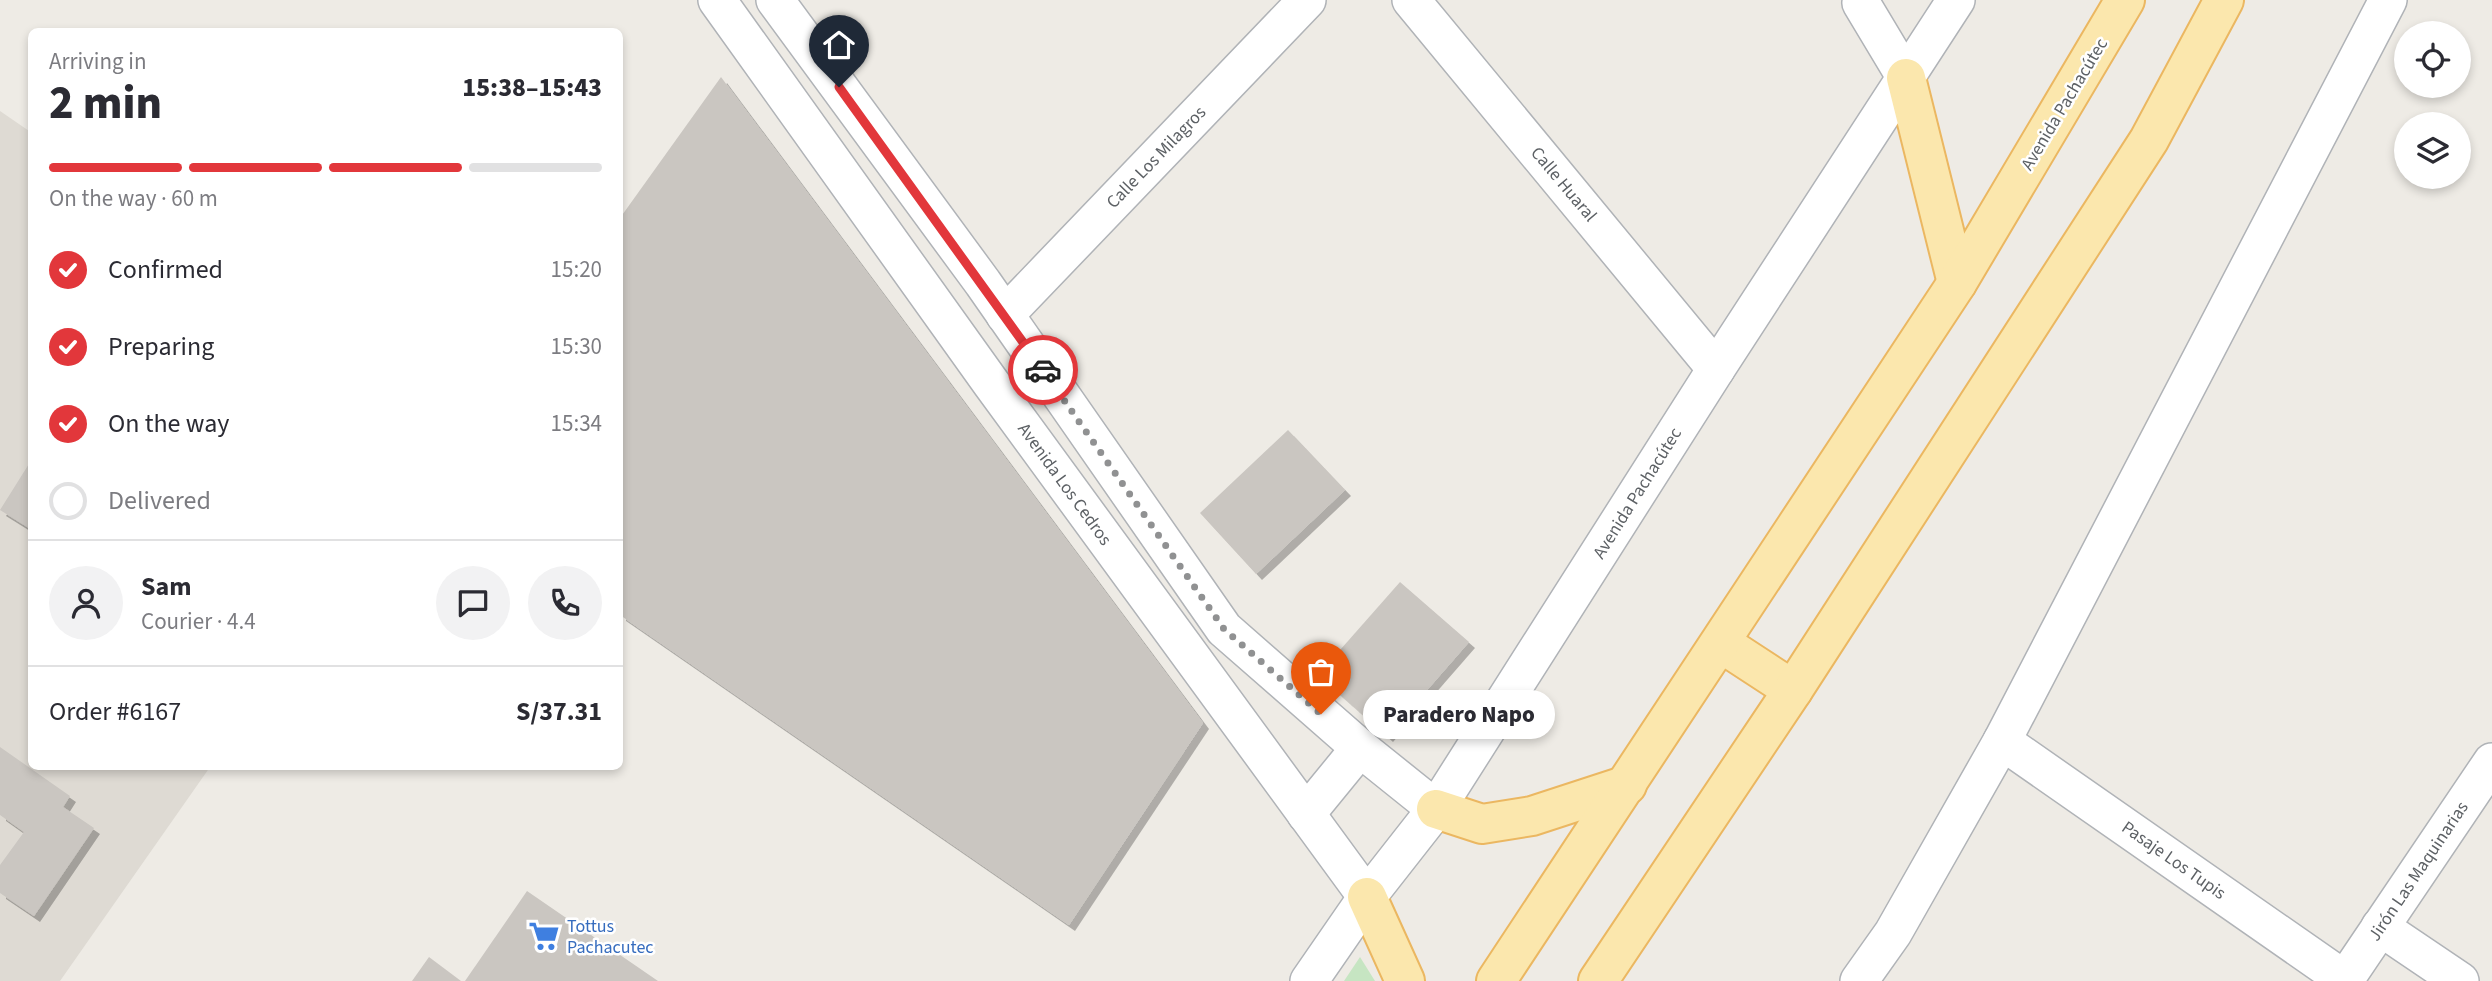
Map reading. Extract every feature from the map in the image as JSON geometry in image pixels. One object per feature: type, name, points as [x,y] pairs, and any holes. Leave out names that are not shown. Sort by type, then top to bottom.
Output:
[{"type":"main road","name":"Avenida Pachacútec","points":[[1496,981],[1957,283],[2126,0]]},
{"type":"main road","points":[[1598,981],[1793,690],[2149,140],[2224,0]]},
{"type":"main road","points":[[1906,78],[1957,283]]},
{"type":"main road","points":[[1721,643],[1793,690]]},
{"type":"main road","points":[[1436,809],[1482,824],[1532,816],[1627,785]]},
{"type":"main road","points":[[1367,898],[1405,981]]},
{"type":"street","name":"Avenida Los Cedros","points":[[717,0],[991,383],[1367,898]]},
{"type":"street","points":[[775,0],[1005,314],[1224,629],[1360,748],[1436,809]]},
{"type":"street","name":"Calle Los Milagros","points":[[1005,314],[1307,0]]},
{"type":"street","name":"Calle Huaral","points":[[1411,0],[1716,369]]},
{"type":"street","points":[[1862,0],[1906,78]]},
{"type":"street","name":"Avenida Pachacútec","points":[[1309,981],[1367,898],[1436,809],[1716,369],[1956,0]]},
{"type":"street","points":[[1859,981],[1893,933],[2002,741],[2388,0]]},
{"type":"street","name":"Pasaje Los Tupis","points":[[2002,741],[2345,980]]},
{"type":"street","points":[[1306,814],[1360,748]]},
{"type":"street","name":"Jirón Las Maquinarias","points":[[2345,980],[2492,762]]},
{"type":"street","points":[[2380,927],[2460,981]]},
{"type":"street","points":[[1881,981],[1893,933]]},
{"type":"shaded area","points":[[0,111],[28,130],[28,770],[208,770],[60,981],[0,981]]},
{"type":"green space","points":[[1360,957],[1375,981],[1344,981]]},
{"type":"building","points":[[721,77],[1203,723],[1069,925],[623,617],[623,214]]},
{"type":"building","points":[[1288,430],[1345,490],[1256,574],[1200,513]]},
{"type":"building","points":[[28,465],[28,528],[0,510]]},
{"type":"building","points":[[1400,582],[1469,642],[1387,736],[1318,675]]},
{"type":"building","points":[[0,747],[28,767],[28,770],[33,770],[70,796],[63,807],[94,828],[34,916],[0,893],[0,865],[24,832],[0,815]]},
{"type":"building","name":"Tottus Pachacutec","points":[[527,891],[658,981],[465,981]]},
{"type":"building","points":[[429,957],[461,981],[412,981]]},
{"type":"way so far","points":[[1043,370],[1224,629],[1321,714]]},
{"type":"place","name":"Paradero Napo","points":[[1321,714]]},
{"type":"place","name":"Tottus Pachacutec","points":[[544,936]]},
{"type":"route","points":[[839,87],[983,283],[1043,370]]}]
